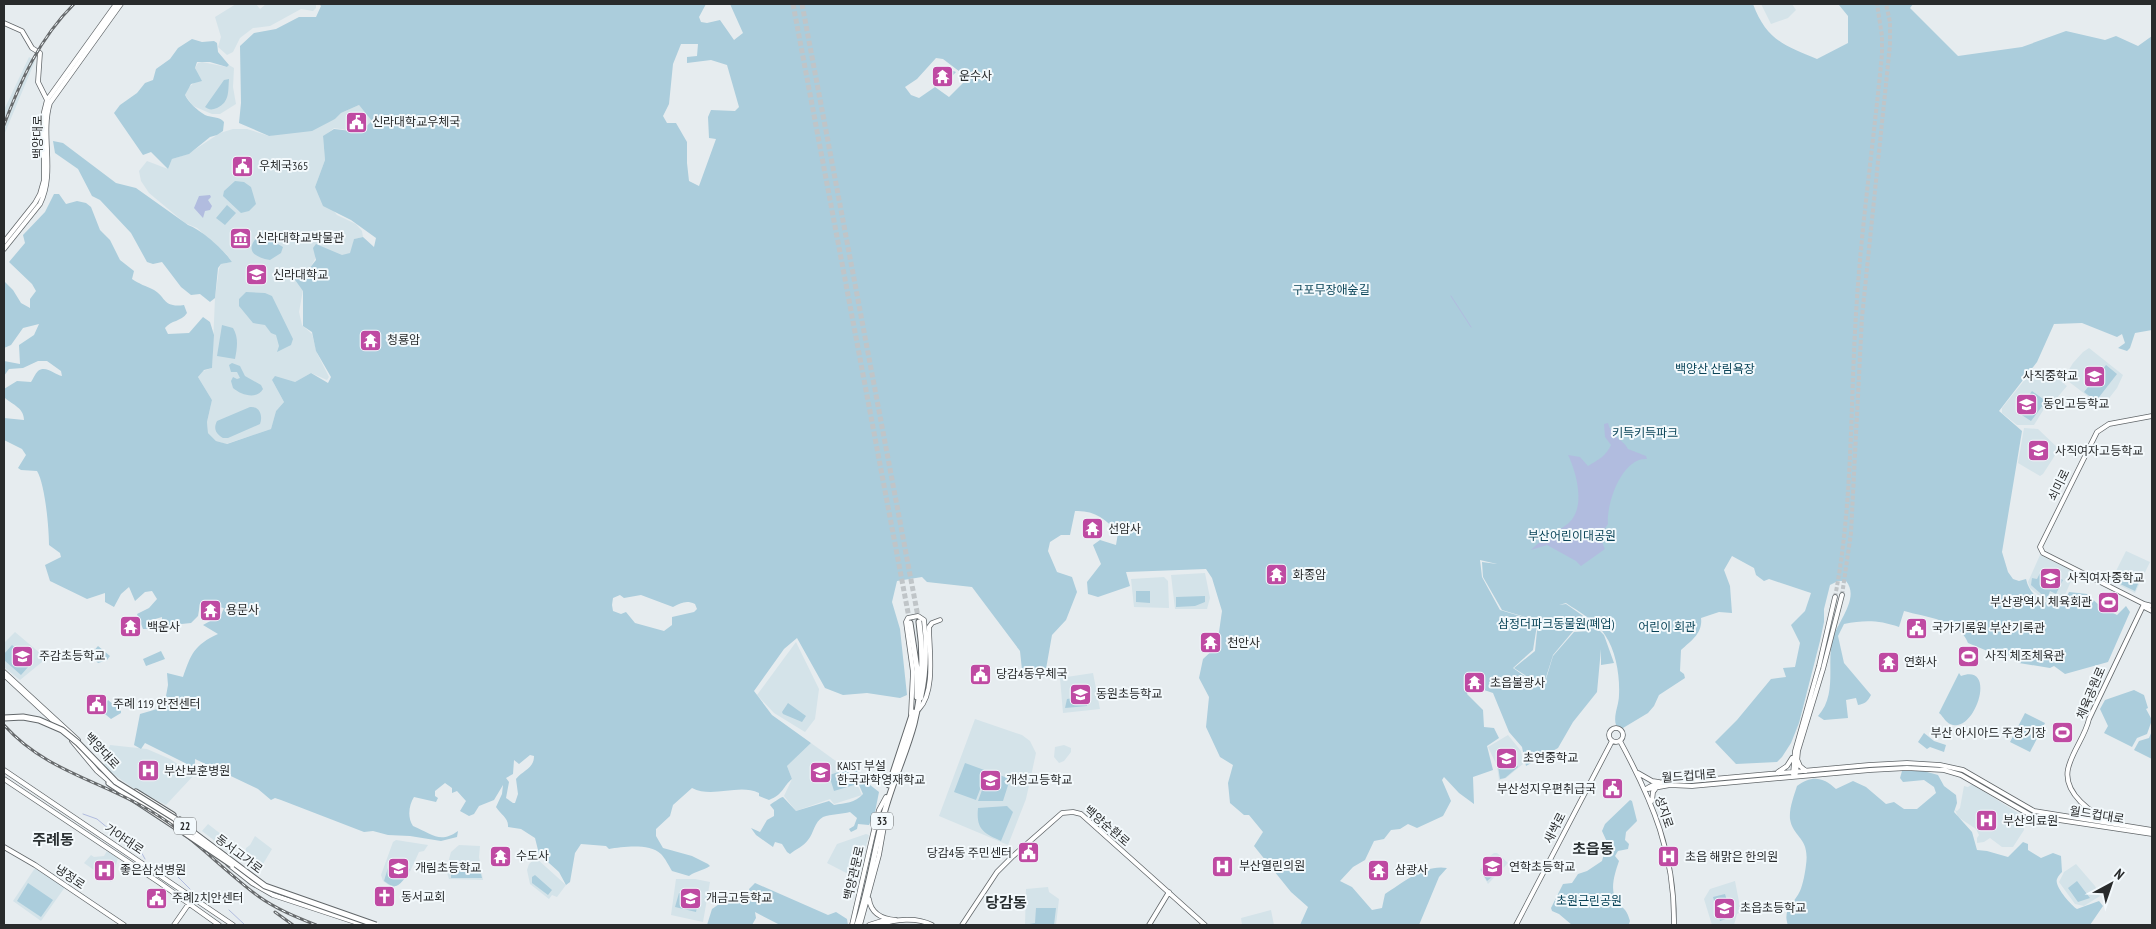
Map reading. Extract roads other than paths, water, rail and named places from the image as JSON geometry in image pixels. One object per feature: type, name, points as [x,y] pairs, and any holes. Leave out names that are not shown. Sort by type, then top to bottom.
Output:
[{"type":"highway","name":"33","points":[[856,925],[867,892],[887,797],[912,725],[923,676],[921,621]]},
{"type":"highway","name":"33","points":[[910,623],[917,669],[917,687],[912,725]]},
{"type":"highway","name":"동서고가로","points":[[4,719],[22,717],[39,720],[62,730],[78,743],[102,770],[116,782],[152,804],[255,880],[273,890],[376,925]]},
{"type":"highway","name":"동서고가로","points":[[4,719],[36,722],[60,731],[75,743],[114,783],[156,809],[253,882],[272,892],[369,925]]},
{"type":"highway","points":[[114,778],[180,819],[207,840],[214,848]]},
{"type":"highway","points":[[110,783],[155,811],[234,866]]},
{"type":"main road","name":"백양대로","points":[[4,242],[40,194],[44,180],[44,112],[116,4]]},
{"type":"main road","name":"백양대로","points":[[4,249],[45,195],[49,178],[47,120],[49,102],[121,4]]},
{"type":"main road","points":[[4,23],[22,31],[32,46],[40,52],[38,82],[49,102]]},
{"type":"main road","name":"쇠미로","points":[[2144,604],[2043,553],[2040,547],[2097,432],[2109,424],[2152,416]]},
{"type":"main road","points":[[1794,774],[1842,595]]},
{"type":"main road","points":[[1775,774],[1787,766],[1795,751],[1819,666],[1835,597]]},
{"type":"main road","points":[[2144,604],[2152,606]]},
{"type":"main road","points":[[2144,604],[2146,608],[2152,611]]},
{"type":"main road","name":"체육공원로","points":[[2122,825],[2104,819],[2091,811],[2078,799],[2068,776],[2069,768],[2086,731],[2089,719],[2144,604]]},
{"type":"main road","points":[[912,725],[913,672],[906,622],[908,618],[918,616],[921,621],[926,666],[919,709]]},
{"type":"main road","points":[[912,725],[926,696],[930,659],[929,627],[932,623],[940,620]]},
{"type":"main road","name":"백양대로","points":[[4,673],[70,732],[105,775],[172,821],[264,891],[364,925]]},
{"type":"main road","points":[[1617,729],[1622,734],[1620,741],[1612,741],[1609,734],[1612,730],[1617,729]]},
{"type":"main road","name":"새싹로","points":[[1516,925],[1612,741]]},
{"type":"main road","name":"성지로","points":[[1620,741],[1646,789],[1666,846],[1671,872],[1674,925]]},
{"type":"main road","points":[[1794,774],[1795,751]]},
{"type":"main road","points":[[1797,758],[1800,766],[1806,771]]},
{"type":"main road","name":"월드컵대로","points":[[1646,789],[1670,785],[1692,786],[1806,771],[1907,763],[1950,766],[1968,773],[2027,809],[2152,830]]},
{"type":"main road","name":"월드컵대로","points":[[1646,789],[1661,782],[1775,774],[1907,768],[1950,771],[1966,778],[2032,816],[2152,834]]},
{"type":"main road","name":"가야대로","points":[[4,770],[233,925]]},
{"type":"main road","points":[[1636,771],[1652,781],[1661,782]]},
{"type":"main road","name":"백양대로","points":[[105,775],[174,816],[259,881],[284,892],[380,925]]},
{"type":"main road","points":[[105,775],[114,778]]},
{"type":"main road","points":[[105,775],[110,783]]},
{"type":"main road","name":"가야대로","points":[[4,779],[172,891],[219,925]]},
{"type":"main road","points":[[1653,806],[1652,795],[1656,788]]},
{"type":"main road","name":"백양관문로","points":[[856,925],[873,834],[879,810],[887,797]]},
{"type":"main road","points":[[2086,819],[2091,811]]},
{"type":"main road","name":"백양순환로","points":[[962,925],[997,872],[1045,826],[1066,812],[1081,814],[1205,925]]},
{"type":"main road","points":[[74,826],[72,822],[75,820],[84,824]]},
{"type":"main road","name":"냉정로","points":[[4,847],[35,865],[124,925]]},
{"type":"main road","points":[[172,891],[183,896],[183,892]]},
{"type":"main road","points":[[867,892],[874,912],[881,917],[923,921],[932,925]]},
{"type":"main road","points":[[1149,925],[1170,892]]},
{"type":"main road","points":[[174,925],[193,898]]},
{"type":"main road","points":[[869,925],[888,919]]},
{"type":"main road","points":[[879,925],[901,920]]},
{"type":"main road","points":[[919,922],[925,925]]},
{"type":"waterway","points":[[1451,296],[1471,327]]},
{"type":"waterway","points":[[83,814],[97,819],[115,834],[130,840],[138,846],[145,859]]},
{"type":"waterway","points":[[164,873],[173,872],[190,889]]},
{"type":"waterway","points":[[229,910],[245,925]]},
{"type":"tunnel","points":[[793,4],[910,623]]},
{"type":"tunnel","points":[[802,4],[919,622]]},
{"type":"tunnel","points":[[1835,597],[1841,562],[1848,491],[1854,349],[1861,249],[1882,54],[1882,36],[1877,4]]},
{"type":"tunnel","points":[[1842,595],[1851,533],[1862,317],[1890,45],[1890,22],[1886,4]]},
{"type":"railway","points":[[4,125],[32,61],[51,31],[74,4]]},
{"type":"railway","points":[[4,725],[20,741],[56,765],[135,802],[168,822],[265,901],[316,925]]},
{"type":"railway","points":[[275,912],[293,925]]},
{"type":"place","name":"운수사","points":[[943,76]]},
{"type":"place","name":"신라대학교우체국","points":[[356,122]]},
{"type":"place","name":"우체국365","points":[[243,166]]},
{"type":"place","name":"신라대학교박물관","points":[[240,238]]},
{"type":"place","name":"신라대학교","points":[[257,275]]},
{"type":"place","name":"청룡암","points":[[371,340]]},
{"type":"place","name":"사직중학교","points":[[2094,376]]},
{"type":"place","name":"동인고등학교","points":[[2027,404]]},
{"type":"place","name":"사직여자고등학교","points":[[2039,451]]},
{"type":"place","name":"선암사","points":[[1092,529]]},
{"type":"place","name":"화종암","points":[[1277,575]]},
{"type":"place","name":"사직여자중학교","points":[[2051,578]]},
{"type":"place","name":"부산광역시 체육회관","points":[[2108,602]]},
{"type":"place","name":"용문사","points":[[210,610]]},
{"type":"place","name":"백운사","points":[[131,627]]},
{"type":"place","name":"국가기록원 부산기록관","points":[[1916,628]]},
{"type":"place","name":"천안사","points":[[1211,643]]},
{"type":"place","name":"주감초등학교","points":[[23,656]]},
{"type":"place","name":"사직 체조체육관","points":[[1969,656]]},
{"type":"place","name":"연화사","points":[[1888,662]]},
{"type":"place","name":"당감4동우체국","points":[[980,674]]},
{"type":"place","name":"초읍불광사","points":[[1474,683]]},
{"type":"place","name":"동원초등학교","points":[[1080,694]]},
{"type":"place","name":"주례 119 안전센터","points":[[97,704]]},
{"type":"place","name":"부산 아시아드 주경기장","points":[[2062,733]]},
{"type":"place","name":"초연중학교","points":[[1507,758]]},
{"type":"place","name":"부산보훈병원","points":[[148,771]]},
{"type":"place","name":"KAIST 부설 한국과학영재학교","points":[[821,773]]},
{"type":"place","name":"개성고등학교","points":[[990,780]]},
{"type":"place","name":"부산성지우편취급국","points":[[1612,789]]},
{"type":"place","name":"부산의료원","points":[[1987,821]]},
{"type":"place","name":"당감4동 주민센터","points":[[1028,853]]},
{"type":"place","name":"수도사","points":[[500,856]]},
{"type":"place","name":"초읍 해맑은 한의원","points":[[1669,857]]},
{"type":"place","name":"부산열린의원","points":[[1223,866]]},
{"type":"place","name":"연학초등학교","points":[[1493,867]]},
{"type":"place","name":"개림초등학교","points":[[399,868]]},
{"type":"place","name":"좋은삼선병원","points":[[104,870]]},
{"type":"place","name":"삼광사","points":[[1379,870]]},
{"type":"place","name":"동서교회","points":[[385,897]]},
{"type":"place","name":"주례2치안센터","points":[[156,898]]},
{"type":"place","name":"개금고등학교","points":[[690,898]]},
{"type":"place","name":"초읍초등학교","points":[[1724,908]]},
{"type":"district","name":"주례동","points":[[53,840]]},
{"type":"district","name":"초읍동","points":[[1593,849]]},
{"type":"district","name":"당감동","points":[[1006,903]]},
{"type":"park label","name":"구포무장애숲길","points":[[1331,290]]},
{"type":"park label","name":"백양산 산림욕장","points":[[1715,369]]},
{"type":"park label","name":"키득키득파크","points":[[1645,433]]},
{"type":"park label","name":"부산어린이대공원","points":[[1572,536]]},
{"type":"park label","name":"삼정더파크동물원(폐업)","points":[[1556,624]]},
{"type":"park label","name":"어린이 회관","points":[[1667,627]]},
{"type":"park label","name":"초원근린공원","points":[[1589,901]]}]
